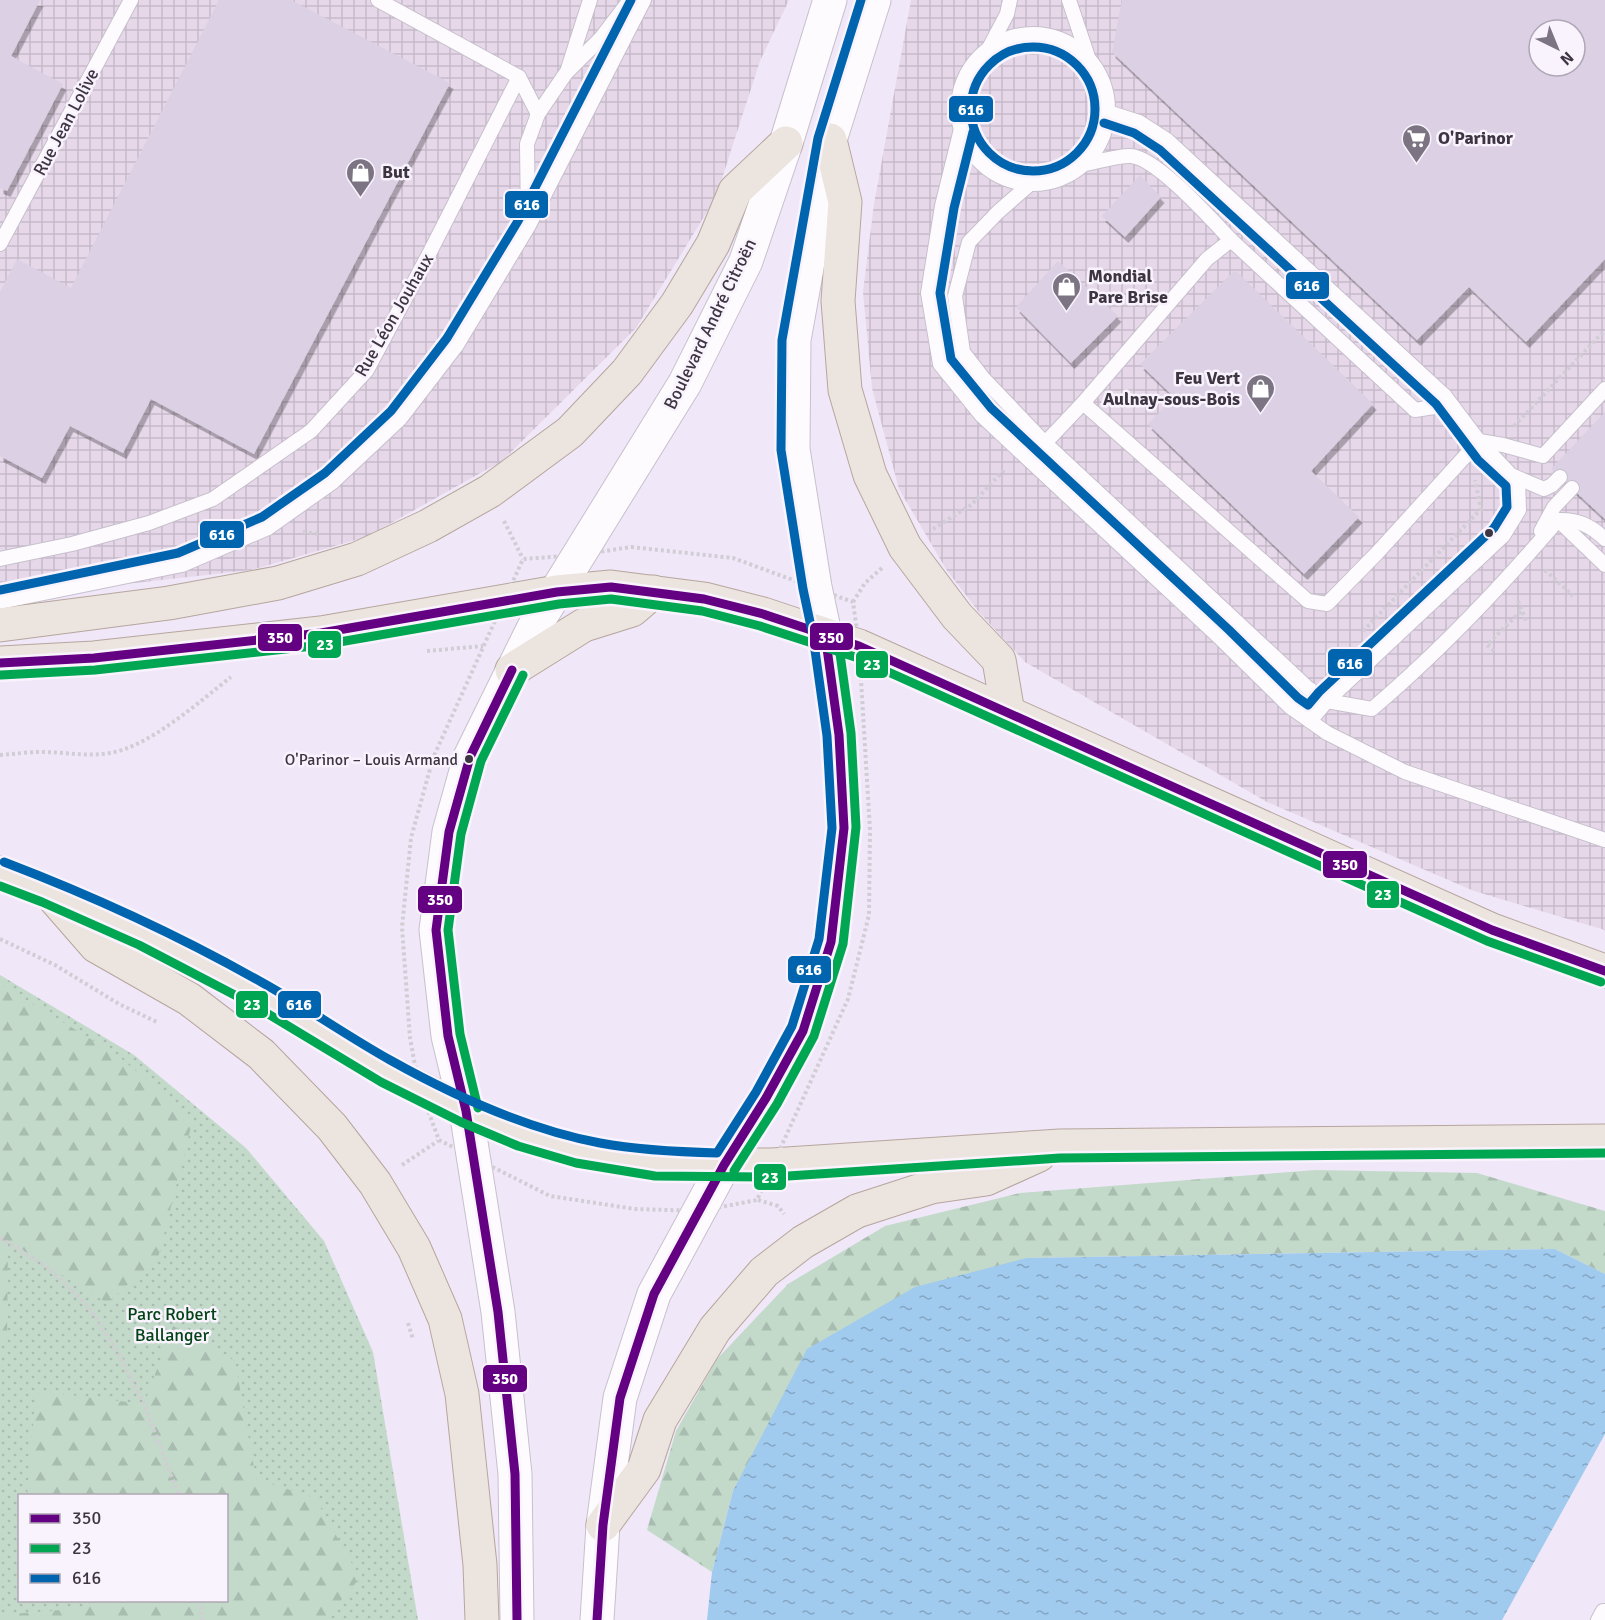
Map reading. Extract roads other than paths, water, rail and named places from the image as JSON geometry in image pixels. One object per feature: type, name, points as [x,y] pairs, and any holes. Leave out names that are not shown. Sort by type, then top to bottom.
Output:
[{"type":"main road","name":"Boulevard André Citroën","points":[[466,1111],[448,1036],[436,930],[449,832],[470,757],[533,629],[685,383],[746,261],[830,0]]},
{"type":"main road","points":[[597,1620],[603,1525],[620,1398],[654,1294],[724,1165],[766,1098],[803,1031],[831,942],[844,828],[839,735],[825,634],[815,587],[793,449],[794,340],[830,140],[874,0]]},
{"type":"main road","points":[[830,140],[845,202],[838,301],[845,390],[870,475],[905,547],[957,616],[999,660],[1008,713]]},
{"type":"main road","points":[[0,625],[169,603],[278,583],[357,559],[428,526],[489,491],[570,432],[627,372],[676,304],[713,244],[735,191],[786,142]]},
{"type":"main road","points":[[0,663],[94,658],[321,633],[557,592],[611,587],[704,599],[763,614],[859,646],[1492,930],[1605,971]]},
{"type":"main road","points":[[512,670],[584,625],[632,610],[653,592]]},
{"type":"main road","points":[[0,873],[144,934],[256,993],[387,1072],[466,1111],[521,1134],[579,1151],[657,1164],[772,1165],[1060,1146],[1605,1140]]},
{"type":"main road","points":[[47,891],[96,946],[189,999],[261,1054],[332,1127],[375,1183],[408,1238],[445,1320],[462,1394],[480,1565],[483,1620]]},
{"type":"main road","points":[[466,1111],[498,1312],[515,1474],[517,1620]]},
{"type":"main road","points":[[603,1525],[644,1468],[660,1420],[715,1329],[764,1272],[803,1242],[857,1211],[931,1187],[986,1179],[1060,1146]]},
{"type":"lane","name":"Rue Jean Lolive","points":[[0,244],[131,0]]},
{"type":"lane","points":[[378,0],[519,77],[538,114]]},
{"type":"lane","points":[[566,73],[590,0]]},
{"type":"lane","points":[[528,227],[527,144],[538,114],[566,73],[601,38],[630,0]]},
{"type":"lane","points":[[0,602],[182,565],[268,528],[333,482],[400,419],[457,345],[528,227],[644,0]]},
{"type":"lane","points":[[989,48],[1008,38],[1029,34],[1051,36],[1071,44],[1088,57],[1100,73],[1107,92],[1108,112],[1105,131],[1097,149],[1069,176],[1050,183],[1030,184],[1011,181],[993,173],[978,161],[964,140],[958,115],[960,90],[971,66],[989,48],[1007,14],[1010,0]]},
{"type":"lane","points":[[1069,0],[1088,57]]},
{"type":"lane","name":"Rue Léon Jouhaux","points":[[0,559],[72,544],[149,523],[213,499],[311,431],[367,370],[519,77]]},
{"type":"lane","points":[[1108,112],[1139,122],[1167,140],[1445,396],[1479,441],[1511,475],[1544,489],[1560,477]]},
{"type":"lane","points":[[961,129],[942,206],[928,293],[939,364],[982,416],[1221,639],[1290,707],[1327,733],[1405,772],[1605,840]]},
{"type":"lane","points":[[1084,164],[1132,155],[1154,166],[1415,410],[1434,407],[1445,396]]},
{"type":"lane","points":[[1030,184],[969,242],[955,296],[963,351],[983,378],[1045,443],[1308,688],[1327,701],[1372,709],[1402,684],[1450,637],[1558,520],[1572,519],[1594,528],[1605,539]]},
{"type":"lane","points":[[1026,455],[1045,443],[1083,403],[1207,259],[1232,240]]},
{"type":"lane","points":[[1479,441],[1543,456],[1605,389]]},
{"type":"lane","points":[[1083,403],[1308,601],[1327,604],[1378,552],[1479,441]]},
{"type":"lane","points":[[1310,721],[1327,701],[1503,536],[1519,510],[1518,479]]},
{"type":"lane","points":[[1529,554],[1554,507],[1572,488]]},
{"type":"lane","points":[[1558,520],[1605,565]]},
{"type":"lane","points":[[1598,1620],[1605,1611]]},
{"type":"water","points":[[1555,1249],[1605,1274],[1605,1434],[1502,1620],[707,1620],[712,1572],[733,1491],[807,1349],[915,1287],[1027,1258]]},
{"type":"place","name":"O'Parinor","points":[[1417,164]]},
{"type":"place","name":"But","points":[[361,198]]},
{"type":"place","name":"Mondial Pare Brise","points":[[1067,312]]},
{"type":"place","name":"Feu Vert Aulnay-sous-Bois","points":[[1261,414]]},
{"type":"place","name":"O'Parinor – Louis Armand","points":[[469,759]]},
{"type":"park label","name":"Parc Robert Ballanger","points":[[172,1324]]}]
